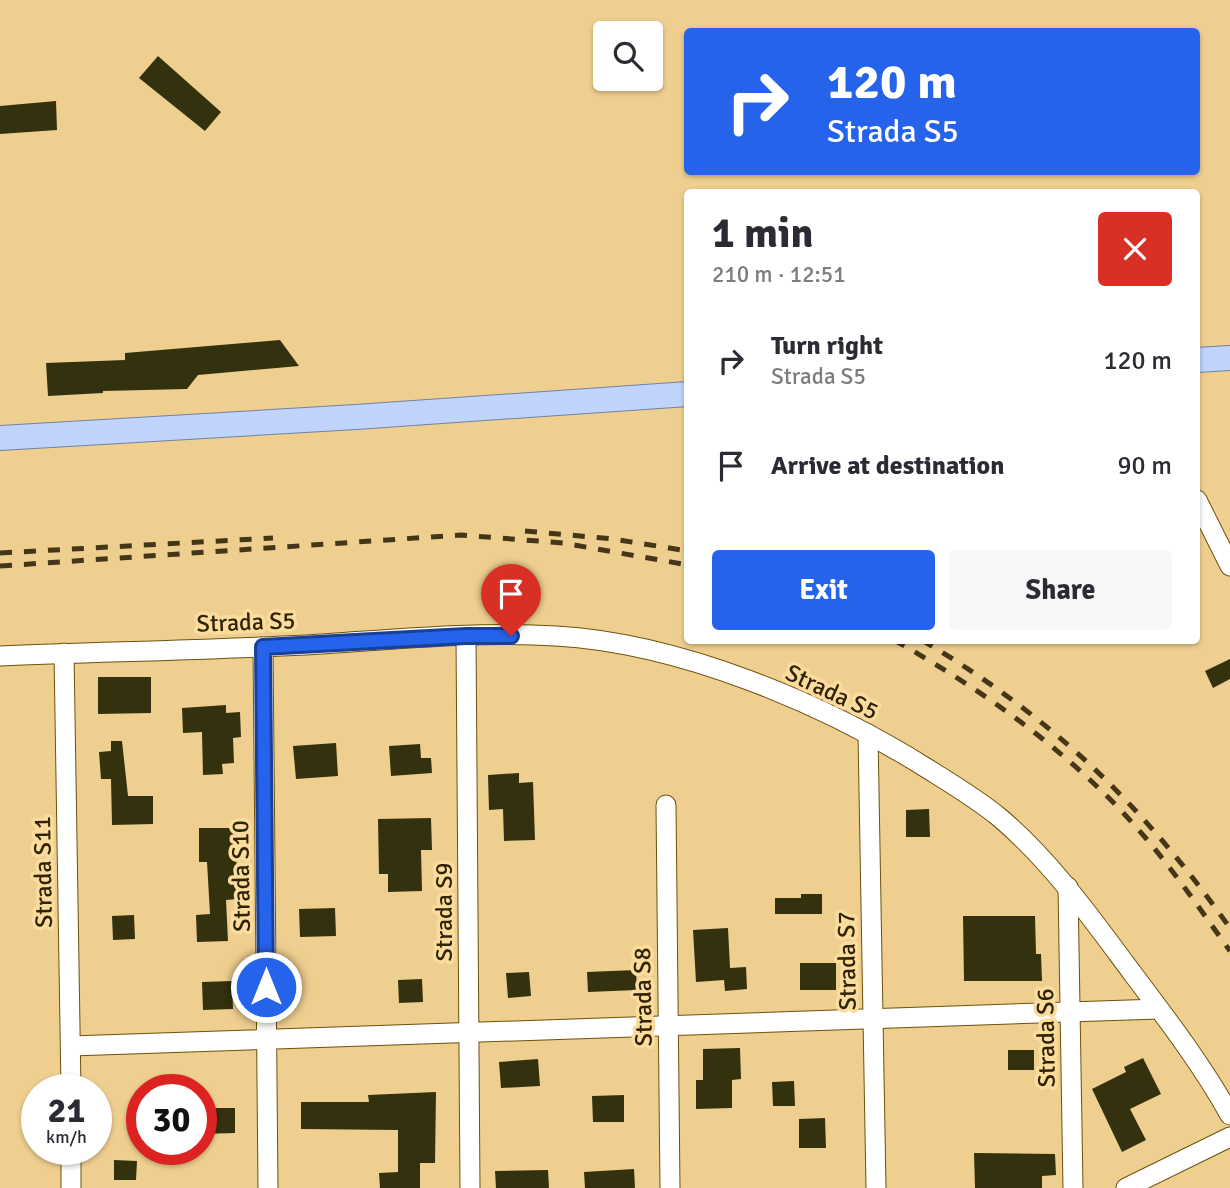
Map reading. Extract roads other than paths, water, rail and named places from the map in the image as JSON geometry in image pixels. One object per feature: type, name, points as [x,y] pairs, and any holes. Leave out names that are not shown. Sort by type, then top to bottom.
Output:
[{"type":"main road","points":[[1200,360],[1230,358]]},
{"type":"main road","points":[[0,438],[684,394]]},
{"type":"street","points":[[1200,506],[1230,566]]},
{"type":"street","name":"Strada S5","points":[[0,656],[263,647],[466,636],[556,636],[618,643],[692,661],[784,695],[868,734],[952,784],[998,816],[1068,887],[1159,1009],[1230,1115]]},
{"type":"street","name":"Strada S9","points":[[466,636],[470,1188]]},
{"type":"street","name":"Strada S10","points":[[263,647],[268,1188]]},
{"type":"street","name":"Strada S11","points":[[64,653],[71,1074]]},
{"type":"street","name":"Strada S7","points":[[868,734],[876,1188]]},
{"type":"street","name":"Strada S8","points":[[666,805],[670,1188]]},
{"type":"street","name":"Strada S6","points":[[1068,887],[1073,1188]]},
{"type":"street","points":[[71,1046],[1159,1009]]},
{"type":"street","points":[[1126,1188],[1230,1137]]},
{"type":"street","points":[[71,1165],[71,1188]]},
{"type":"railway","points":[[525,531],[613,539],[684,550]]},
{"type":"railway","points":[[0,566],[461,535],[563,543],[684,564]]},
{"type":"railway","points":[[0,553],[273,538]]},
{"type":"railway","points":[[901,644],[1000,707],[1034,732],[1097,787],[1154,848],[1230,951]]},
{"type":"railway","points":[[928,644],[1013,701],[1092,767],[1163,841],[1230,928]]}]
